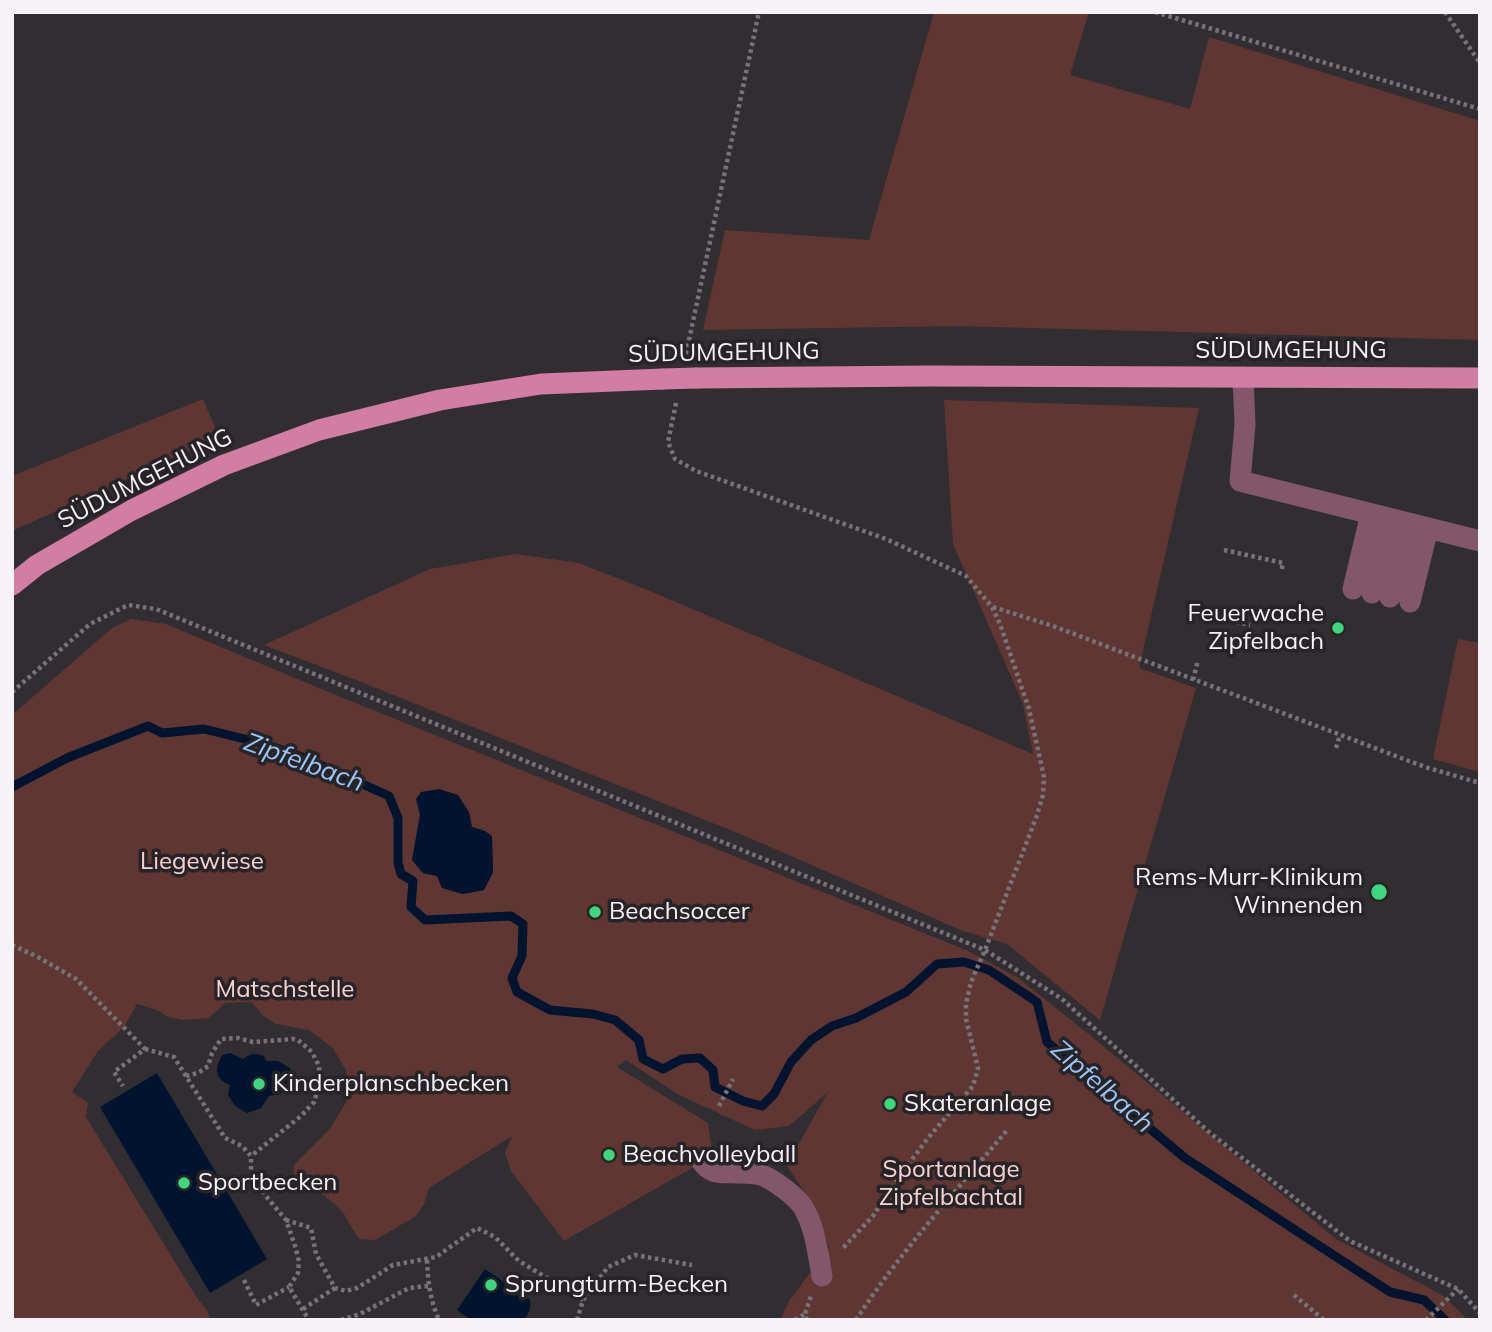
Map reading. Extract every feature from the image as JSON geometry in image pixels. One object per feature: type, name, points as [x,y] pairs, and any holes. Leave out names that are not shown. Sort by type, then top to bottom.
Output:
[{"type":"main road","name":"SÜDUMGEHUNG","points":[[12,585],[37,565],[131,510],[224,465],[319,430],[440,400],[541,384],[696,378],[1480,378]]},
{"type":"street","points":[[1243,377],[1245,425],[1240,481],[1480,541]]},
{"type":"street","points":[[1399,521],[1381,595],[1399,521]]},
{"type":"street","points":[[12,572],[37,565]]},
{"type":"street","points":[[702,1162],[714,1172],[763,1175],[803,1206],[815,1236],[822,1276]]},
{"type":"path","points":[[690,335],[759,12]]},
{"type":"path","points":[[1155,12],[1480,109]]},
{"type":"path","points":[[1444,12],[1480,63]]},
{"type":"path","points":[[675,408],[668,442],[675,459],[696,471],[886,539],[966,576],[992,607],[1000,624],[1029,709],[1044,777],[1043,796],[1036,818],[971,982],[966,1004],[966,1019],[978,1068],[974,1086],[928,1138],[873,1216],[827,1266],[808,1301],[806,1317],[795,1320]]},
{"type":"path","points":[[1224,550],[1283,563],[1281,572]]},
{"type":"path","points":[[12,692],[90,624],[128,605],[156,610],[985,950],[1062,999],[1210,1133],[1350,1241],[1458,1289],[1480,1313]]},
{"type":"path","points":[[992,607],[1053,626],[1425,767],[1480,783]]},
{"type":"path","points":[[1209,616],[1250,625]]},
{"type":"path","points":[[1193,680],[1198,660]]},
{"type":"path","points":[[1336,748],[1340,735]]},
{"type":"path","points":[[12,945],[76,979],[145,1049],[174,1057],[225,1138],[242,1146],[251,1156],[251,1172],[265,1195],[286,1220],[299,1261],[298,1273],[289,1287],[256,1305],[244,1280]]},
{"type":"path","points":[[186,1076],[198,1073],[208,1066],[212,1053],[221,1040],[238,1038],[253,1042],[293,1039],[299,1040],[312,1052],[319,1066],[320,1083],[314,1102],[301,1116],[251,1156]]},
{"type":"path","points":[[123,1086],[114,1072],[145,1049]]},
{"type":"path","points":[[719,1106],[733,1079]]},
{"type":"path","points":[[856,1320],[917,1238],[1008,1129]]},
{"type":"path","points":[[286,1220],[311,1228],[316,1254],[335,1288],[346,1291],[357,1288],[393,1265],[436,1257],[477,1228],[495,1237],[519,1261],[583,1300]]},
{"type":"path","points":[[577,1320],[583,1300],[608,1266],[635,1255],[692,1265]]},
{"type":"path","points":[[427,1260],[428,1286],[439,1320]]},
{"type":"path","points":[[341,1320],[360,1314],[409,1288],[428,1286]]},
{"type":"path","points":[[289,1287],[309,1320]]},
{"type":"path","points":[[303,1309],[335,1288]]},
{"type":"path","points":[[1428,1319],[1458,1289]]},
{"type":"path","points":[[1294,1296],[1324,1320]]},
{"type":"path","points":[[860,1313],[863,1320]]},
{"type":"green space","points":[[934,12],[1089,12],[1070,75],[1190,109],[1209,37],[1480,121],[1480,340],[957,326],[703,330],[725,230],[869,240]]},
{"type":"green space","points":[[203,399],[219,437],[12,531],[12,476]]},
{"type":"green space","points":[[944,400],[1199,408],[1139,668],[1196,688],[1100,1020],[1007,944],[963,931],[745,836],[264,645],[430,569],[516,554],[579,563],[1033,754],[1023,704],[953,544]]},
{"type":"green space","points":[[131,619],[166,624],[966,950],[1017,977],[1336,1239],[1442,1295],[1468,1320],[780,1320],[789,1301],[829,1247],[816,1209],[785,1163],[828,1092],[789,1126],[755,1130],[679,1095],[626,1060],[617,1067],[708,1123],[713,1156],[564,1241],[511,1171],[505,1153],[512,1136],[429,1188],[424,1204],[416,1216],[375,1240],[359,1239],[339,1208],[294,1174],[294,1165],[329,1130],[350,1096],[346,1070],[333,1048],[309,1030],[276,1024],[262,1015],[252,1002],[225,1003],[209,1018],[183,1020],[137,1004],[124,1027],[98,1051],[72,1092],[88,1103],[86,1117],[208,1312],[210,1320],[12,1320],[12,715],[112,628]],"holes":[[[469,812],[472,827],[492,836],[493,872],[484,890],[462,894],[442,888],[437,876],[422,873],[412,860],[420,815]]]},
{"type":"green space","points":[[1458,639],[1480,643],[1480,772],[1433,759]]},
{"type":"water","points":[[439,789],[458,795],[469,812],[472,827],[492,836],[493,872],[484,890],[463,894],[442,888],[437,876],[423,873],[412,860],[420,815],[416,799],[421,792]]},
{"type":"water","name":"Kinderplanschbecken","points":[[230,1053],[243,1059],[251,1055],[261,1055],[266,1061],[278,1061],[290,1068],[292,1074],[289,1089],[269,1096],[261,1108],[247,1113],[235,1106],[228,1095],[230,1085],[221,1080],[217,1073],[222,1055]]},
{"type":"water","name":"Sportbecken","points":[[157,1073],[267,1259],[210,1293],[100,1107]]},
{"type":"water","name":"Sprungturm-Becken","points":[[485,1269],[530,1300],[529,1311],[523,1320],[471,1320],[457,1310]]},
{"type":"waterway","name":"Zipfelbach","points":[[12,787],[67,758],[148,726],[162,733],[204,729],[265,744],[305,758],[389,796],[398,818],[398,863],[401,874],[413,881],[411,907],[425,920],[511,916],[523,924],[522,956],[512,978],[517,992],[550,1010],[593,1014],[615,1020],[639,1040],[643,1059],[663,1069],[682,1059],[700,1058],[713,1070],[715,1087],[743,1101],[762,1106],[774,1094],[791,1062],[811,1040],[832,1026],[856,1018],[906,992],[937,964],[964,962],[989,970],[1037,1002],[1047,1042],[1185,1158],[1390,1292],[1424,1300],[1445,1320]]},
{"type":"place","name":"Feuerwache Zipfelbach","points":[[1338,628]]},
{"type":"place","name":"Rems-Murr-Klinikum Winnenden","points":[[1379,892]]},
{"type":"place","name":"Beachsoccer","points":[[595,912]]},
{"type":"place","name":"Kinderplanschbecken","points":[[259,1084]]},
{"type":"place","name":"Skateranlage","points":[[890,1104]]},
{"type":"place","name":"Beachvolleyball","points":[[609,1155]]},
{"type":"place","name":"Sportbecken","points":[[184,1183]]},
{"type":"place","name":"Sprungturm-Becken","points":[[491,1285]]},
{"type":"park label","name":"Liegewiese","points":[[202,862]]},
{"type":"park label","name":"Matschstelle","points":[[285,990]]},
{"type":"park label","name":"Sportanlage Zipfelbachtal","points":[[951,1184]]}]
